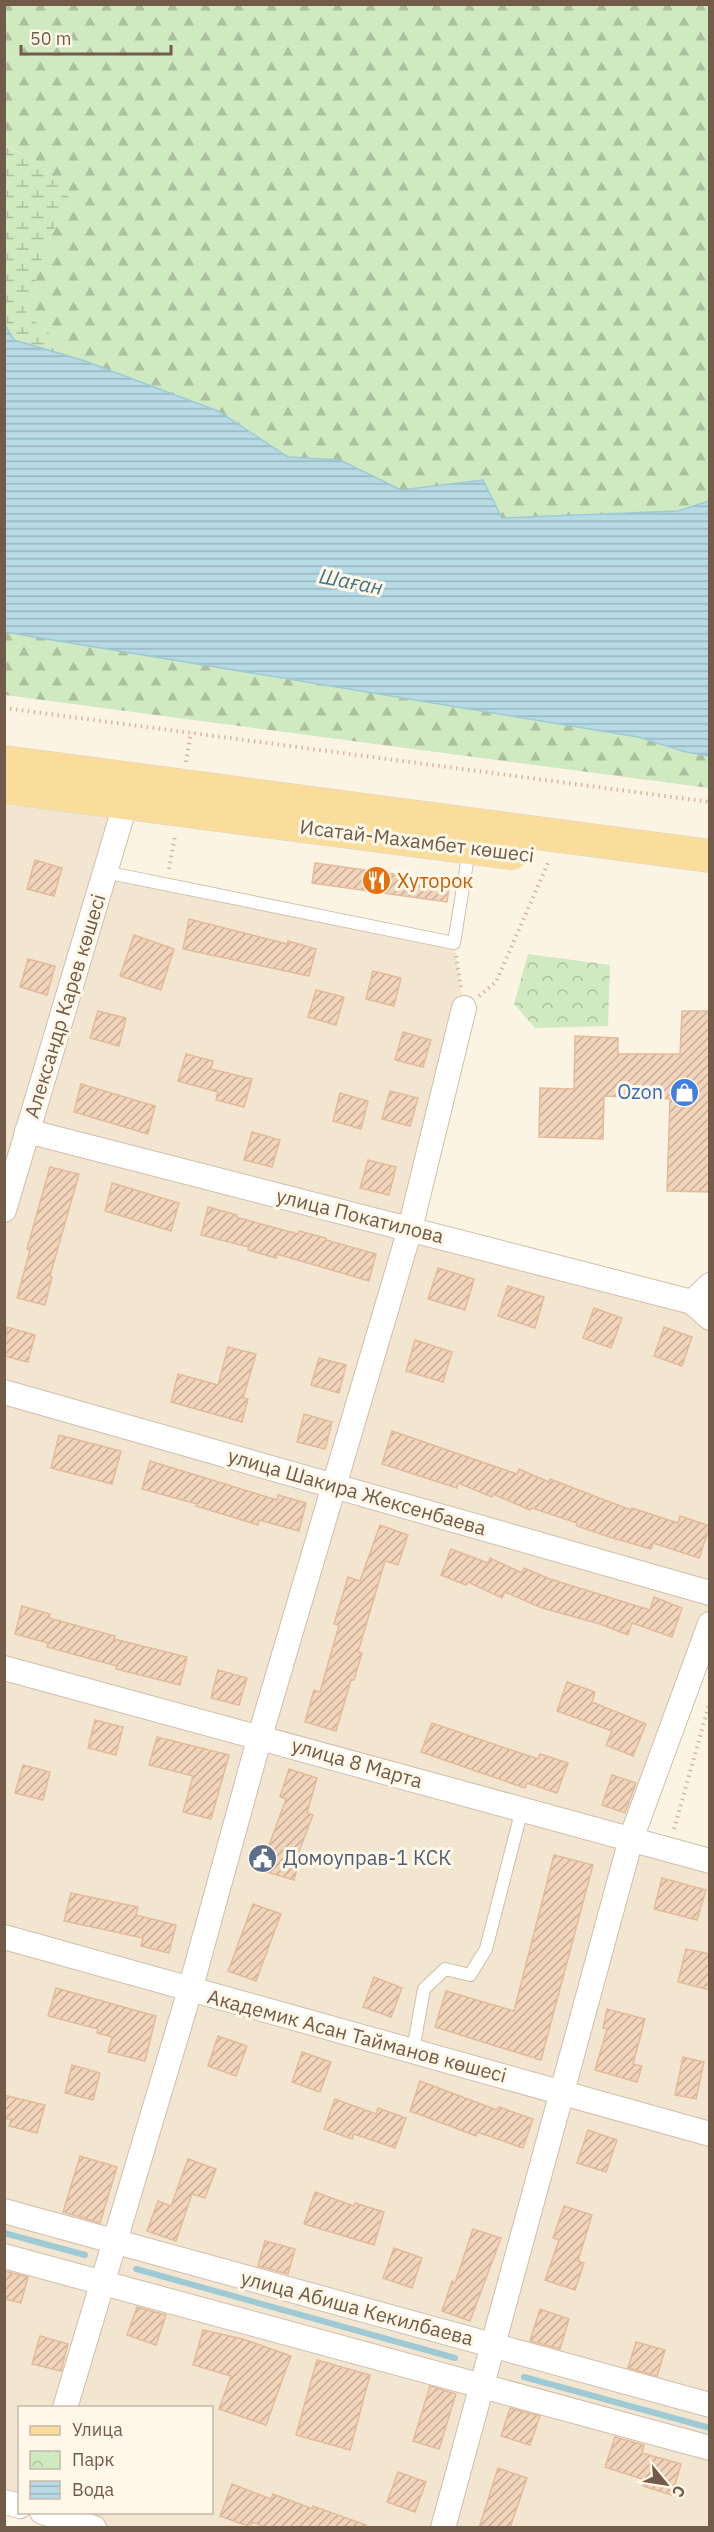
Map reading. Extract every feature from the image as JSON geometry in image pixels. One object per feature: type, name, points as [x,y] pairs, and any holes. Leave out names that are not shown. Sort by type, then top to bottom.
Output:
[{"type":"main road","points":[[4,762],[128,790]]},
{"type":"main road","points":[[4,786],[128,790],[698,851]]},
{"type":"main road","name":"Исатай-Махамбет көшесі","points":[[128,790],[469,848],[710,876]]},
{"type":"street","name":"Александр Карев көшесі","points":[[4,1210],[128,790]]},
{"type":"street","points":[[66,2406],[190,1990],[260,1736],[410,1229],[464,1008]]},
{"type":"street","name":"улица Покатилова","points":[[27,1131],[692,1302]]},
{"type":"street","points":[[710,1285],[692,1302],[710,1318]]},
{"type":"street","name":"улица Шакира Жексенбаева","points":[[4,1392],[710,1593]]},
{"type":"street","points":[[442,2528],[495,2345],[631,1839],[710,1624]]},
{"type":"street","name":"улица 8 Марта","points":[[4,1668],[709,1859]]},
{"type":"street","name":"Академик Асан Тайманов көшесі","points":[[4,1937],[710,2134]]},
{"type":"street","name":"улица Абиша Кекилбаева","points":[[4,2211],[710,2405]]},
{"type":"street","points":[[4,2256],[482,2388],[710,2448]]},
{"type":"street","points":[[48,2514],[93,2528]]},
{"type":"lane","points":[[105,872],[454,943],[469,848]]},
{"type":"lane","points":[[413,2050],[424,1989],[445,1969],[470,1975],[486,1949],[522,1809]]},
{"type":"path","points":[[4,708],[710,802]]},
{"type":"path","points":[[464,1008],[496,982],[551,858]]},
{"type":"path","points":[[454,943],[464,1008]]},
{"type":"path","points":[[669,1850],[710,1701]]},
{"type":"shaded area","points":[[4,787],[126,802],[105,871],[454,943],[464,1008],[411,1229],[709,1318],[709,1624],[631,1839],[709,1861],[709,2527],[94,2528],[45,2514],[213,2514],[213,2406],[18,2406],[18,2506],[5,2502]]},
{"type":"green space","points":[[4,5],[709,5],[709,501],[678,511],[502,518],[483,480],[401,490],[340,460],[288,457],[218,411],[82,360],[26,314],[46,246],[70,199],[39,163],[5,145]]},
{"type":"green space","points":[[4,145],[39,163],[70,199],[46,246],[26,314],[82,360],[14,340],[5,323]]},
{"type":"green space","points":[[5,632],[638,737],[686,752],[709,756],[709,788],[5,695]]},
{"type":"green space","points":[[528,954],[610,965],[608,1026],[535,1028],[514,1004]]},
{"type":"water","name":"Шаған","points":[[4,323],[14,340],[82,360],[218,411],[288,457],[340,460],[401,490],[483,480],[502,518],[678,511],[709,501],[709,756],[686,752],[638,737],[5,632]]},
{"type":"building","points":[[35,860],[62,868],[54,896],[27,889]]},
{"type":"building","points":[[315,863],[450,882],[447,902],[312,883]]},
{"type":"building","points":[[189,919],[287,944],[288,941],[316,949],[309,976],[183,949]]},
{"type":"building","points":[[134,935],[174,949],[161,990],[120,976]]},
{"type":"building","points":[[28,959],[55,966],[47,995],[20,987]]},
{"type":"building","points":[[373,971],[401,978],[394,1006],[366,999]]},
{"type":"building","points":[[316,990],[344,997],[336,1025],[308,1017]]},
{"type":"building","points":[[98,1011],[126,1018],[119,1046],[90,1038]]},
{"type":"building","points":[[682,1011],[710,1011],[710,1192],[667,1191],[670,1099],[604,1096],[603,1139],[539,1137],[540,1088],[574,1089],[575,1036],[618,1038],[618,1054],[680,1054]]},
{"type":"building","points":[[403,1032],[431,1040],[423,1067],[395,1060]]},
{"type":"building","points":[[186,1054],[213,1061],[211,1069],[252,1079],[244,1107],[216,1100],[218,1092],[178,1081]]},
{"type":"building","points":[[81,1084],[155,1106],[148,1134],[74,1112]]},
{"type":"building","points":[[390,1091],[418,1098],[410,1126],[382,1119]]},
{"type":"building","points":[[340,1093],[368,1101],[361,1129],[333,1121]]},
{"type":"building","points":[[252,1132],[280,1140],[272,1167],[244,1160]]},
{"type":"building","points":[[368,1160],[396,1167],[389,1195],[360,1188]]},
{"type":"building","points":[[50,1167],[79,1174],[50,1276],[52,1277],[45,1305],[17,1298],[30,1250],[27,1249]]},
{"type":"building","points":[[112,1183],[179,1203],[171,1231],[105,1211]]},
{"type":"building","points":[[208,1207],[237,1215],[236,1217],[298,1234],[299,1231],[326,1238],[326,1240],[376,1254],[369,1281],[277,1254],[276,1258],[248,1250],[249,1247],[201,1235]]},
{"type":"building","points":[[438,1268],[474,1279],[465,1310],[428,1299]]},
{"type":"building","points":[[508,1286],[544,1297],[535,1328],[498,1316]]},
{"type":"building","points":[[594,1308],[622,1318],[611,1348],[583,1338]]},
{"type":"building","points":[[7,1327],[35,1335],[28,1362],[4,1356]]},
{"type":"building","points":[[664,1327],[692,1337],[682,1366],[654,1356]]},
{"type":"building","points":[[415,1340],[452,1352],[443,1382],[406,1371]]},
{"type":"building","points":[[228,1347],[256,1354],[243,1398],[248,1399],[242,1422],[171,1402],[178,1374],[218,1385]]},
{"type":"building","points":[[319,1358],[346,1365],[339,1393],[311,1385]]},
{"type":"building","points":[[304,1414],[332,1422],[325,1449],[297,1442]]},
{"type":"building","points":[[392,1431],[517,1474],[519,1469],[549,1482],[550,1479],[631,1510],[632,1508],[678,1523],[680,1516],[710,1526],[699,1558],[653,1543],[651,1549],[606,1536],[577,1526],[577,1523],[532,1508],[530,1510],[493,1494],[492,1497],[458,1483],[457,1488],[382,1464]]},
{"type":"building","points":[[59,1435],[121,1451],[112,1484],[51,1468]]},
{"type":"building","points":[[150,1461],[277,1500],[278,1495],[306,1503],[299,1531],[259,1520],[258,1525],[196,1506],[197,1504],[142,1489]]},
{"type":"building","points":[[380,1525],[408,1535],[398,1565],[385,1561],[358,1652],[362,1653],[354,1680],[351,1680],[336,1731],[305,1722],[314,1690],[320,1692],[339,1625],[334,1624],[348,1577],[360,1581]]},
{"type":"building","points":[[451,1549],[488,1563],[490,1558],[522,1573],[524,1568],[550,1579],[650,1610],[654,1597],[682,1608],[672,1637],[632,1623],[628,1635],[600,1624],[542,1608],[505,1592],[502,1598],[468,1582],[466,1585],[441,1575]]},
{"type":"building","points":[[22,1606],[50,1614],[49,1618],[115,1636],[114,1639],[187,1657],[180,1685],[116,1669],[117,1666],[47,1647],[48,1643],[15,1634]]},
{"type":"building","points":[[218,1670],[247,1678],[239,1705],[211,1698]]},
{"type":"building","points":[[567,1682],[595,1692],[592,1702],[646,1724],[633,1756],[606,1745],[612,1731],[557,1711]]},
{"type":"building","points":[[95,1720],[123,1727],[116,1755],[88,1748]]},
{"type":"building","points":[[432,1723],[538,1759],[540,1754],[568,1763],[557,1793],[527,1783],[525,1788],[421,1752]]},
{"type":"building","points":[[157,1737],[229,1755],[211,1819],[183,1812],[193,1776],[149,1765]]},
{"type":"building","points":[[23,1765],[50,1772],[43,1800],[15,1793]]},
{"type":"building","points":[[289,1769],[317,1778],[307,1813],[313,1815],[298,1854],[301,1855],[294,1880],[260,1870],[286,1799],[280,1797]]},
{"type":"building","points":[[612,1775],[636,1783],[625,1813],[602,1805]]},
{"type":"building","points":[[554,1855],[593,1865],[541,2060],[435,2027],[446,1991],[514,2011]]},
{"type":"building","points":[[662,1878],[706,1890],[697,1920],[654,1909]]},
{"type":"building","points":[[71,1893],[138,1907],[136,1915],[176,1925],[169,1953],[141,1946],[143,1938],[64,1921]]},
{"type":"building","points":[[253,1904],[281,1914],[256,1981],[228,1971]]},
{"type":"building","points":[[686,1949],[710,1954],[710,1990],[678,1982]]},
{"type":"building","points":[[374,1977],[402,1988],[391,2017],[363,2007]]},
{"type":"building","points":[[56,1988],[156,2016],[145,2061],[108,2052],[112,2037],[97,2033],[98,2029],[48,2016]]},
{"type":"building","points":[[607,2009],[645,2019],[633,2064],[642,2066],[637,2082],[595,2070],[607,2029],[603,2028]]},
{"type":"building","points":[[218,2036],[247,2046],[236,2076],[208,2066]]},
{"type":"building","points":[[302,2052],[331,2062],[320,2092],[292,2082]]},
{"type":"building","points":[[683,2057],[704,2062],[696,2099],[675,2095]]},
{"type":"building","points":[[72,2065],[100,2073],[93,2100],[65,2093]]},
{"type":"building","points":[[420,2081],[497,2110],[499,2107],[533,2119],[523,2148],[477,2132],[476,2136],[410,2111]]},
{"type":"building","points":[[4,2095],[45,2105],[37,2133],[9,2126],[11,2119],[4,2119]]},
{"type":"building","points":[[335,2099],[376,2114],[378,2108],[406,2118],[395,2148],[354,2134],[352,2139],[324,2129]]},
{"type":"building","points":[[588,2130],[617,2140],[606,2172],[577,2163]]},
{"type":"building","points":[[80,2156],[117,2167],[100,2223],[63,2212]]},
{"type":"building","points":[[188,2159],[216,2169],[205,2198],[192,2194],[176,2241],[147,2231],[158,2201],[171,2206]]},
{"type":"building","points":[[315,2192],[354,2206],[355,2203],[384,2212],[374,2245],[304,2224]]},
{"type":"building","points":[[564,2206],[592,2215],[578,2261],[584,2263],[575,2290],[545,2280],[559,2240],[553,2238]]},
{"type":"building","points":[[473,2229],[501,2238],[470,2321],[442,2311],[452,2281],[455,2283]]},
{"type":"building","points":[[265,2241],[295,2249],[288,2274],[258,2266]]},
{"type":"building","points":[[394,2248],[422,2258],[412,2288],[383,2278]]},
{"type":"building","points":[[4,2271],[28,2277],[21,2303],[4,2299]]},
{"type":"building","points":[[137,2307],[166,2315],[156,2345],[127,2335]]},
{"type":"building","points":[[540,2309],[569,2319],[560,2349],[530,2341]]},
{"type":"building","points":[[203,2330],[243,2339],[291,2356],[266,2425],[219,2409],[231,2376],[193,2365]]},
{"type":"building","points":[[40,2336],[68,2344],[61,2371],[32,2364]]},
{"type":"building","points":[[636,2342],[665,2350],[657,2376],[628,2368]]},
{"type":"building","points":[[317,2360],[370,2375],[350,2450],[296,2435]]},
{"type":"building","points":[[430,2386],[456,2394],[439,2449],[413,2441]]},
{"type":"building","points":[[510,2408],[540,2416],[530,2445],[501,2436]]},
{"type":"building","points":[[615,2437],[644,2445],[642,2453],[681,2464],[672,2495],[643,2486],[645,2480],[605,2467]]},
{"type":"building","points":[[498,2468],[527,2478],[510,2528],[479,2528]]},
{"type":"building","points":[[398,2472],[426,2482],[415,2512],[387,2502]]},
{"type":"building","points":[[232,2484],[271,2499],[273,2494],[313,2509],[313,2506],[366,2525],[366,2528],[267,2528],[252,2522],[251,2527],[220,2516]]},
{"type":"waterway","points":[[4,2233],[85,2255]]},
{"type":"waterway","points":[[136,2269],[455,2358]]},
{"type":"waterway","points":[[524,2377],[710,2428]]},
{"type":"place","name":"Хуторок","points":[[376,881]]},
{"type":"place","name":"Ozon","points":[[684,1092]]},
{"type":"place","name":"Домоуправ-1 КСК","points":[[262,1858]]}]
